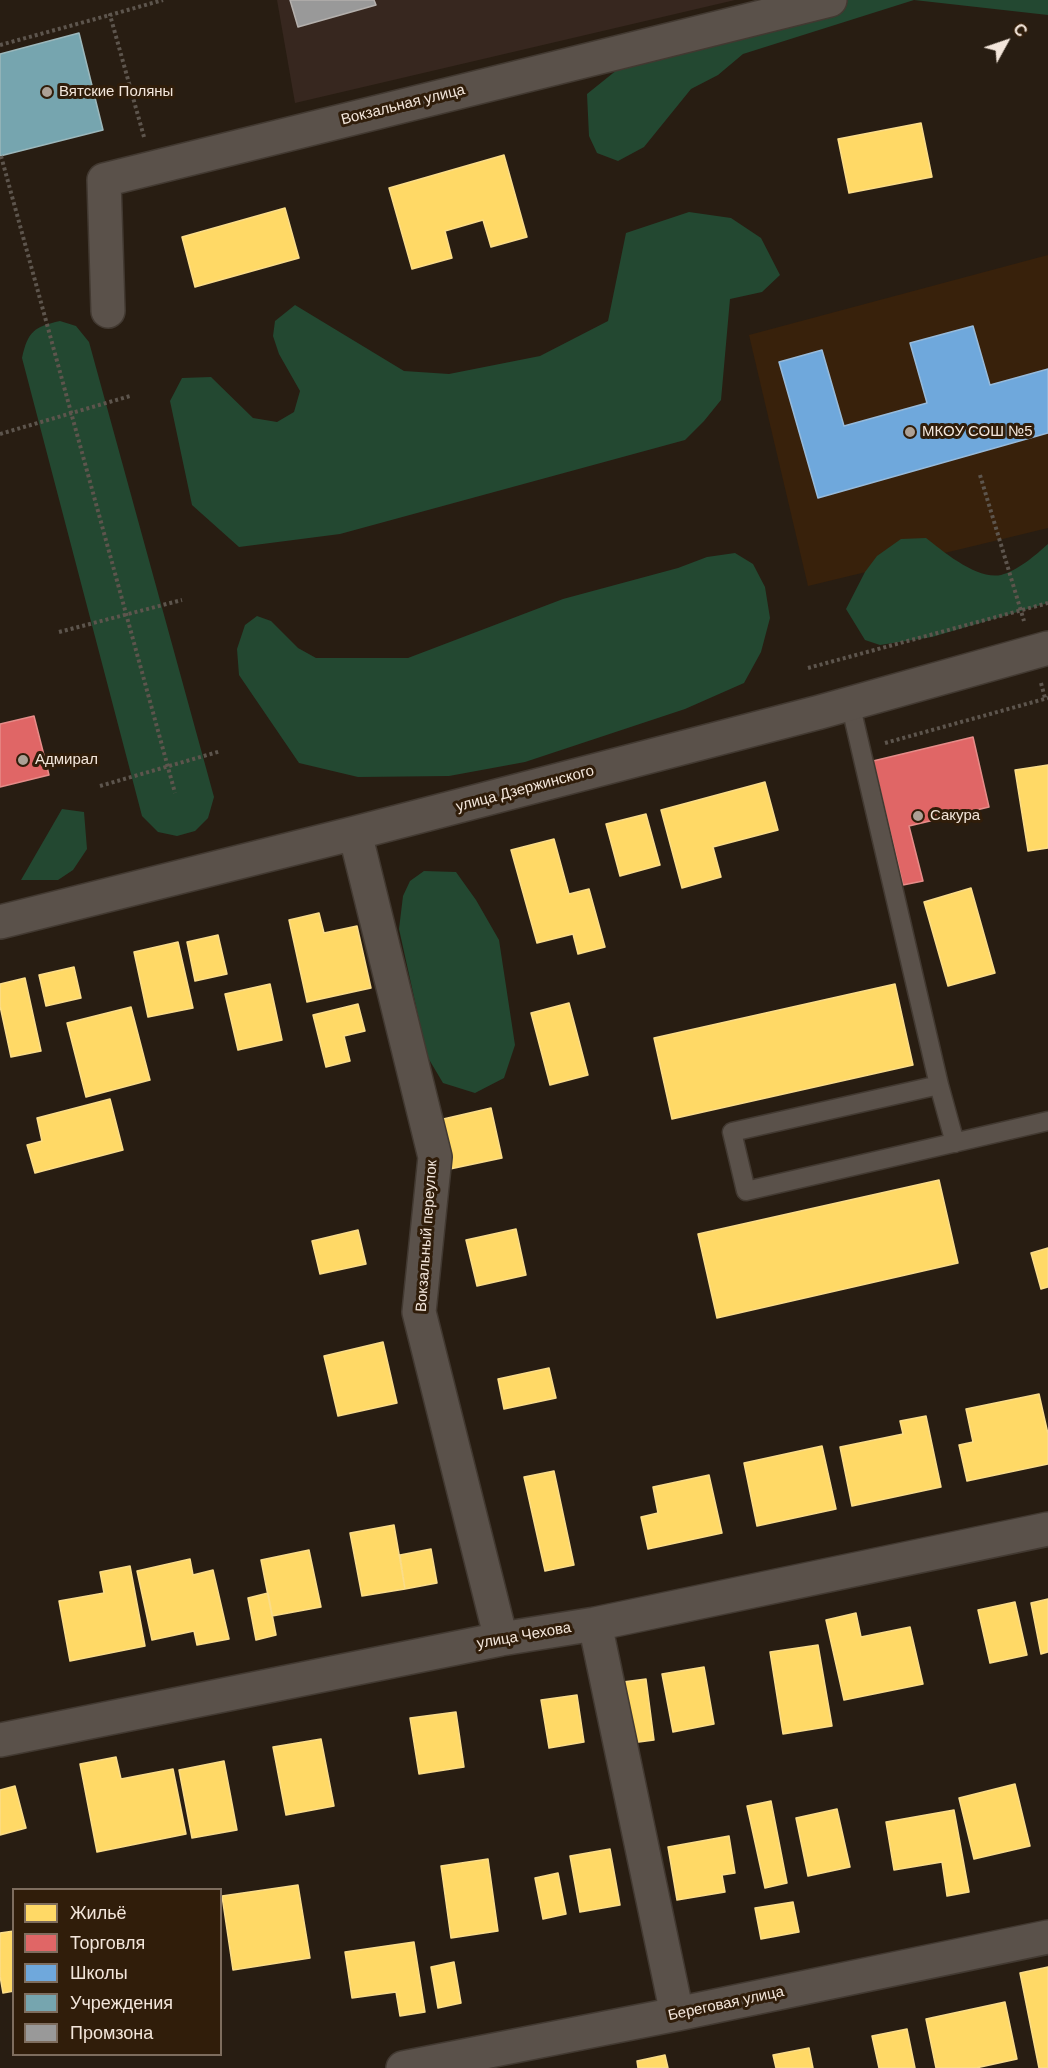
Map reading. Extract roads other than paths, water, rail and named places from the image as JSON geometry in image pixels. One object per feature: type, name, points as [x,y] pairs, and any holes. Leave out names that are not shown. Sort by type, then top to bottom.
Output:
[{"type":"street","name":"Вокзальная улица","points":[[108,311],[104,180],[830,0]]},
{"type":"street","name":"улица Дзержинского","points":[[0,922],[355,833],[850,704],[1040,650]]},
{"type":"street","name":"Вокзальный переулок","points":[[355,833],[435,1157],[419,1312],[501,1639]]},
{"type":"street","name":"улица Чехова","points":[[0,1740],[501,1639],[595,1624],[1048,1529]]},
{"type":"street","points":[[595,1624],[677,2014]]},
{"type":"street","name":"Береговая улица","points":[[403,2068],[1048,1937]]},
{"type":"lane","points":[[850,704],[939,1084],[955,1143]]},
{"type":"lane","points":[[939,1084],[732,1132],[746,1191],[1048,1121]]},
{"type":"place","name":"Вятские Поляны","points":[[47,92]]},
{"type":"place","name":"МКОУ СОШ №5","points":[[910,432]]},
{"type":"place","name":"Адмирал","points":[[23,760]]},
{"type":"place","name":"Сакура","points":[[918,816]]}]
